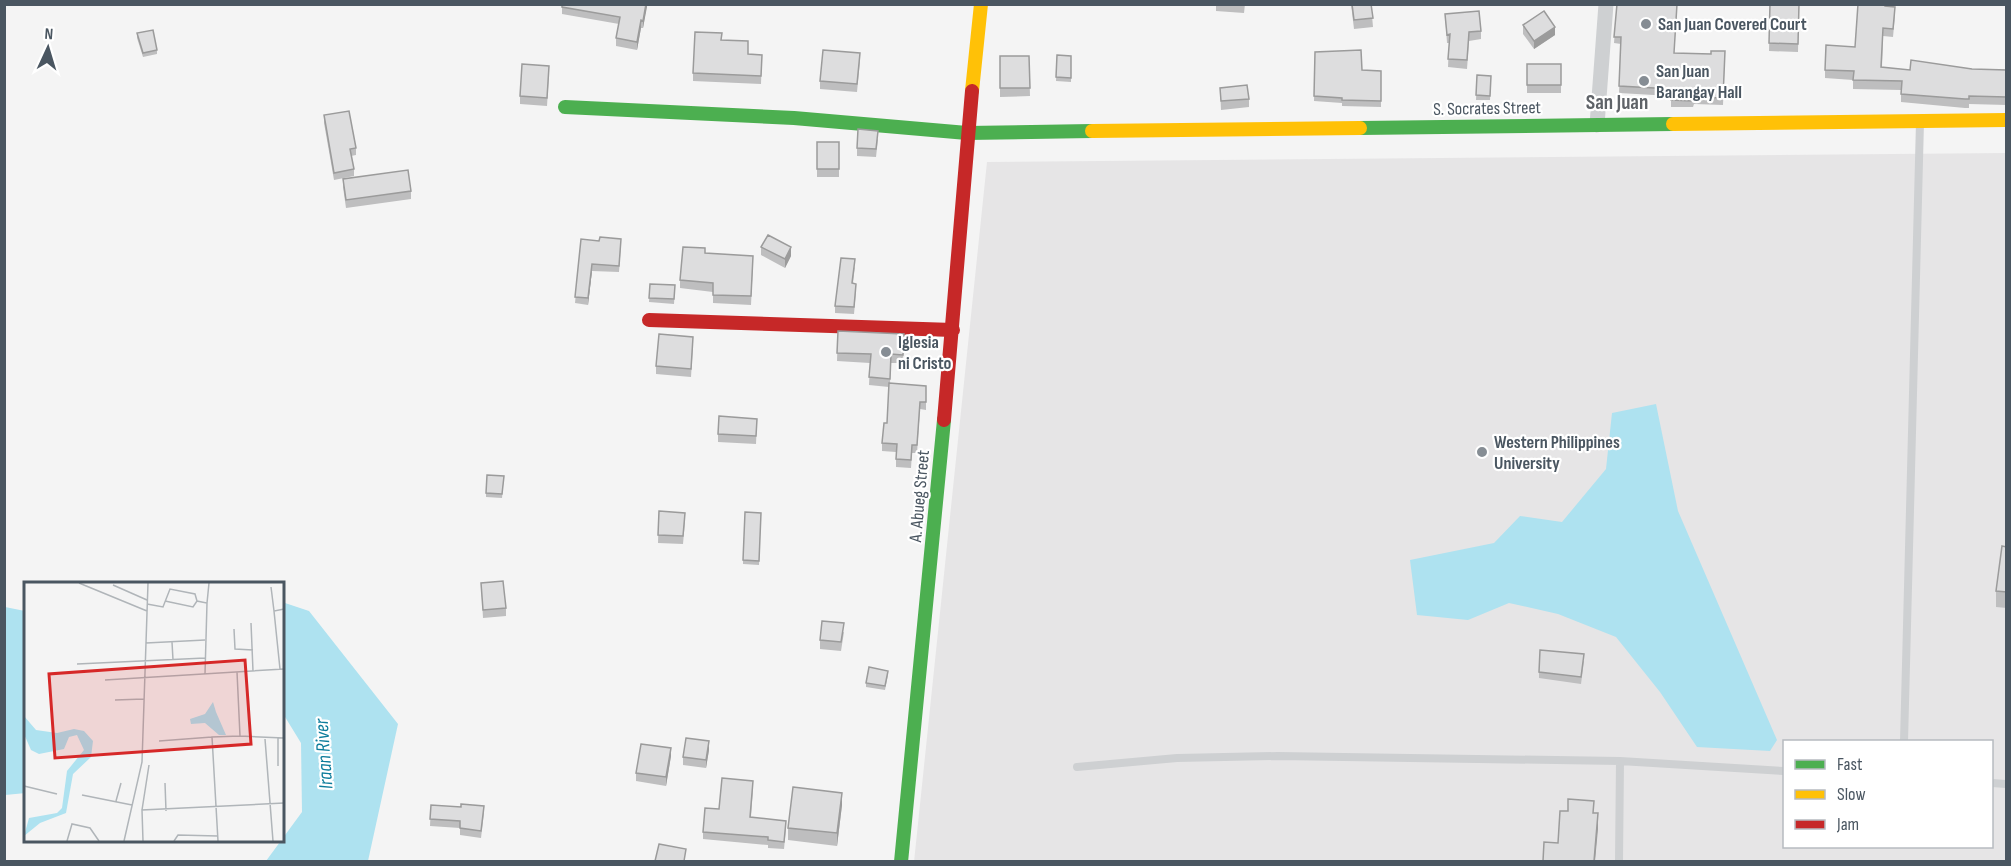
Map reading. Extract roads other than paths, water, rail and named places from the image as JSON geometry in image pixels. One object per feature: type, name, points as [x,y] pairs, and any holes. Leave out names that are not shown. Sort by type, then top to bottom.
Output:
[{"type":"street","name":"A. Abueg Street","points":[[901,861],[954,330],[967,133],[981,4]]},
{"type":"street","points":[[1597,125],[1606,4]]},
{"type":"street","name":"S. Socrates Street","points":[[565,107],[794,118],[967,133],[2007,120]]},
{"type":"street","points":[[649,320],[954,330]]},
{"type":"lane","points":[[1904,740],[1920,120]]},
{"type":"lane","points":[[1077,767],[1177,758],[1278,756],[1620,761],[1783,771]]},
{"type":"lane","points":[[1619,861],[1620,761]]},
{"type":"water","points":[[1656,404],[1678,511],[1777,740],[1770,751],[1697,747],[1660,692],[1616,637],[1558,614],[1509,603],[1468,620],[1417,615],[1410,560],[1494,543],[1520,516],[1562,522],[1606,469],[1612,413]]},
{"type":"water","name":"Iraan River","points":[[284,603],[309,611],[398,724],[368,861],[266,861],[280,842],[284,842],[284,836],[302,812],[301,743],[284,715]]},
{"type":"water","points":[[5,607],[24,611],[24,793],[5,795]]},
{"type":"place","name":"San Juan Covered Court","points":[[1646,24]]},
{"type":"place","name":"San Juan Barangay Hall","points":[[1644,81]]},
{"type":"place","name":"Iglesia ni Cristo","points":[[886,352]]},
{"type":"place","name":"Western Philippines University","points":[[1482,452]]},
{"type":"district","name":"San Juan","points":[[1617,102]]}]
